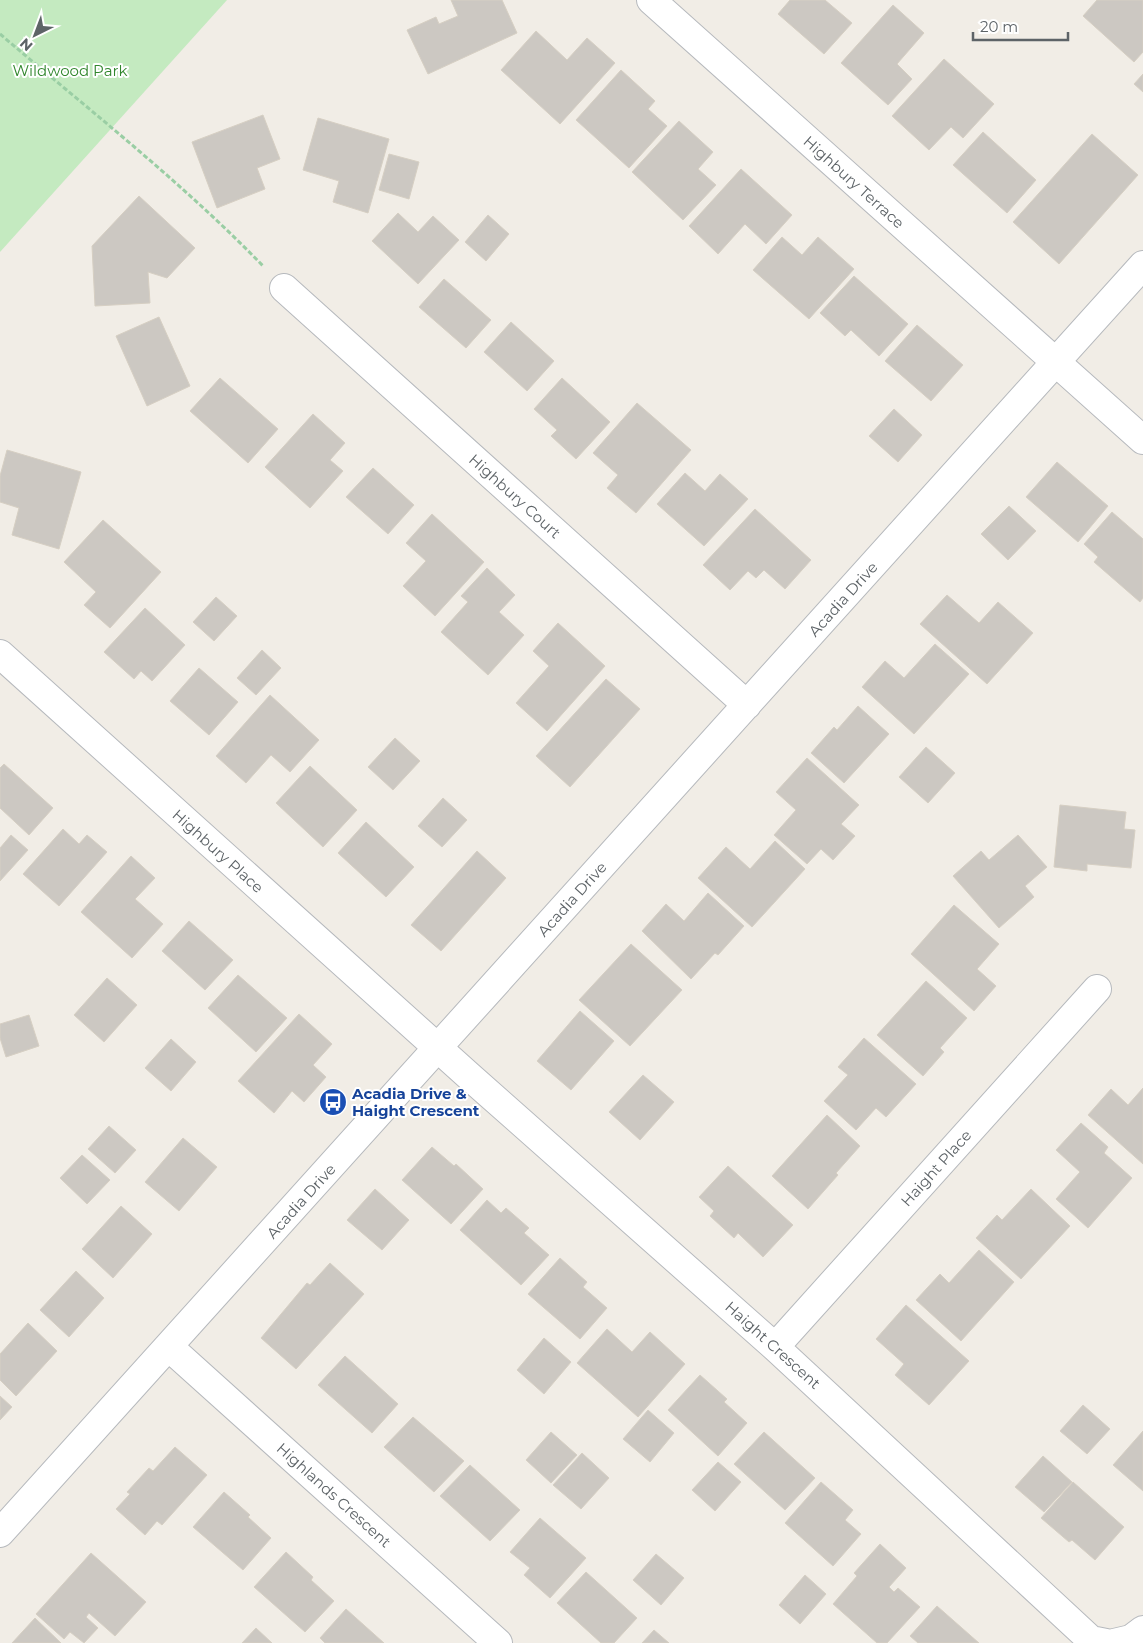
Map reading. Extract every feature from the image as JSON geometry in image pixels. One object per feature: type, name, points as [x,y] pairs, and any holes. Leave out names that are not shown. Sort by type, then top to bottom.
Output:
[{"type":"street","name":"Highbury Terrace","points":[[651,0],[1056,364]]},
{"type":"street","name":"Acadia Drive","points":[[0,1533],[170,1347],[437,1047],[1056,364],[1143,265]]},
{"type":"street","name":"Highbury Court","points":[[284,288],[747,705]]},
{"type":"street","points":[[1056,364],[1143,440]]},
{"type":"street","name":"Highbury Place","points":[[0,654],[437,1047]]},
{"type":"street","name":"Haight Place","points":[[776,1347],[1096,989]]},
{"type":"street","name":"Haight Crescent","points":[[437,1047],[776,1347],[1091,1640],[1106,1643]]},
{"type":"street","name":"Highlands Crescent","points":[[170,1347],[498,1643]]},
{"type":"street","points":[[1114,1643],[1131,1639],[1143,1630]]},
{"type":"path","points":[[0,34],[103,121],[240,242]]},
{"type":"green space","name":"Wildwood Park","points":[[0,0],[227,0],[0,252]]},
{"type":"building","points":[[451,0],[502,0],[517,33],[428,74],[407,30],[436,17],[439,24],[458,16]]},
{"type":"building","points":[[790,0],[825,0],[852,23],[824,54],[778,14]]},
{"type":"building","points":[[1097,0],[1143,0],[1143,52],[1134,62],[1083,16]]},
{"type":"building","points":[[893,5],[924,33],[897,64],[912,79],[888,105],[841,63]]},
{"type":"building","points":[[536,31],[567,60],[587,38],[615,63],[560,124],[501,70]]},
{"type":"building","points":[[944,59],[994,104],[963,138],[951,127],[929,150],[892,116]]},
{"type":"building","points":[[621,70],[655,101],[648,109],[667,126],[629,168],[576,120]]},
{"type":"building","points":[[1143,74],[1143,92],[1134,84]]},
{"type":"building","points":[[263,115],[280,159],[257,168],[265,189],[217,208],[192,142]]},
{"type":"building","points":[[318,118],[389,139],[368,213],[333,202],[339,181],[303,170]]},
{"type":"building","points":[[679,121],[713,152],[698,169],[716,185],[683,220],[632,172]]},
{"type":"building","points":[[983,132],[1036,180],[1007,213],[953,165]]},
{"type":"building","points":[[1092,134],[1138,175],[1059,264],[1013,222]]},
{"type":"building","points":[[389,154],[419,162],[409,199],[379,190]]},
{"type":"building","points":[[741,169],[792,215],[766,244],[745,224],[718,254],[689,226]]},
{"type":"building","points":[[139,196],[195,248],[167,278],[148,272],[150,303],[95,306],[92,246]]},
{"type":"building","points":[[398,213],[418,232],[433,216],[459,240],[418,284],[372,241]]},
{"type":"building","points":[[488,215],[509,234],[486,261],[465,242]]},
{"type":"building","points":[[782,237],[802,255],[818,237],[854,269],[809,319],[753,270]]},
{"type":"building","points":[[854,276],[908,324],[879,356],[851,330],[845,336],[820,313]]},
{"type":"building","points":[[444,279],[491,320],[466,348],[419,307]]},
{"type":"building","points":[[159,317],[190,386],[147,406],[116,336]]},
{"type":"building","points":[[511,322],[554,361],[527,391],[484,352]]},
{"type":"building","points":[[917,325],[963,365],[931,401],[885,361]]},
{"type":"building","points":[[220,378],[278,429],[248,463],[190,411]]},
{"type":"building","points":[[562,378],[610,422],[576,459],[551,436],[557,430],[534,409]]},
{"type":"building","points":[[637,403],[691,450],[636,513],[607,488],[618,475],[593,453]]},
{"type":"building","points":[[894,409],[922,435],[898,462],[869,436]]},
{"type":"building","points":[[313,414],[345,443],[330,460],[343,471],[310,508],[265,467]]},
{"type":"building","points":[[7,450],[81,472],[59,549],[12,535],[19,508],[0,502],[0,476]]},
{"type":"building","points":[[1057,462],[1108,506],[1078,542],[1026,497]]},
{"type":"building","points":[[373,468],[414,505],[388,534],[346,497]]},
{"type":"building","points":[[685,473],[705,491],[720,474],[748,499],[704,546],[657,504]]},
{"type":"building","points":[[1009,506],[1036,531],[1008,560],[981,534]]},
{"type":"building","points":[[755,509],[811,560],[785,589],[764,570],[756,578],[748,571],[730,590],[703,565]]},
{"type":"building","points":[[1112,512],[1143,539],[1143,598],[1140,602],[1094,562],[1098,557],[1084,544]]},
{"type":"building","points":[[432,514],[484,562],[435,616],[403,586],[426,561],[406,543]]},
{"type":"building","points":[[103,520],[161,572],[110,628],[84,605],[96,592],[64,562]]},
{"type":"building","points":[[487,568],[515,595],[499,612],[524,635],[488,675],[441,632],[468,602],[461,596]]},
{"type":"building","points":[[947,595],[979,623],[998,602],[1033,633],[987,684],[920,624]]},
{"type":"building","points":[[216,597],[237,616],[214,641],[193,622]]},
{"type":"building","points":[[145,608],[185,645],[152,681],[141,671],[134,679],[104,652]]},
{"type":"building","points":[[558,623],[605,666],[547,731],[516,703],[549,666],[533,651]]},
{"type":"building","points":[[935,644],[969,674],[914,734],[862,687],[885,661],[904,678]]},
{"type":"building","points":[[262,650],[281,668],[256,695],[237,678]]},
{"type":"building","points":[[199,668],[238,702],[209,735],[170,701]]},
{"type":"building","points":[[606,679],[640,709],[570,787],[536,756]]},
{"type":"building","points":[[270,695],[319,740],[290,772],[271,755],[246,783],[216,756]]},
{"type":"building","points":[[858,706],[889,734],[844,783],[811,753],[834,727],[837,730]]},
{"type":"building","points":[[395,738],[420,761],[393,790],[368,767]]},
{"type":"building","points":[[926,747],[955,773],[928,803],[899,777]]},
{"type":"building","points":[[807,758],[859,805],[841,824],[855,836],[833,860],[821,849],[807,864],[774,835],[796,810],[776,792]]},
{"type":"building","points":[[4,764],[53,808],[29,835],[0,808],[0,768]]},
{"type":"building","points":[[310,766],[357,810],[323,847],[276,803]]},
{"type":"building","points":[[443,798],[467,820],[442,847],[418,826]]},
{"type":"building","points":[[1060,805],[1126,812],[1124,829],[1135,830],[1131,868],[1087,864],[1087,871],[1054,867]]},
{"type":"building","points":[[366,822],[414,867],[386,897],[338,853]]},
{"type":"building","points":[[63,829],[79,844],[87,835],[107,852],[59,906],[23,874]]},
{"type":"building","points":[[11,835],[28,850],[0,881],[0,848]]},
{"type":"building","points":[[1018,835],[1047,867],[1025,886],[1034,897],[999,928],[953,876],[981,851],[989,860]]},
{"type":"building","points":[[775,841],[805,869],[752,927],[698,878],[726,847],[750,869]]},
{"type":"building","points":[[477,851],[506,878],[441,951],[411,925]]},
{"type":"building","points":[[131,856],[155,878],[135,899],[163,924],[132,958],[81,912]]},
{"type":"building","points":[[708,893],[744,926],[718,955],[715,953],[691,979],[642,931],[666,904],[684,921]]},
{"type":"building","points":[[954,905],[999,944],[977,969],[996,986],[974,1011],[911,954]]},
{"type":"building","points":[[189,921],[233,960],[205,990],[162,951]]},
{"type":"building","points":[[631,944],[682,990],[630,1046],[579,1000]]},
{"type":"building","points":[[238,975],[287,1018],[256,1052],[208,1008]]},
{"type":"building","points":[[107,978],[137,1005],[104,1042],[74,1015]]},
{"type":"building","points":[[926,981],[967,1018],[940,1048],[944,1052],[923,1076],[877,1035]]},
{"type":"building","points":[[580,1011],[614,1041],[571,1090],[537,1061]]},
{"type":"building","points":[[299,1014],[332,1044],[313,1065],[326,1077],[304,1102],[292,1091],[274,1113],[238,1081]]},
{"type":"building","points":[[29,1015],[39,1046],[6,1057],[0,1038],[0,1024]]},
{"type":"building","points":[[864,1038],[916,1084],[886,1117],[876,1108],[856,1130],[824,1101],[848,1075],[838,1067]]},
{"type":"building","points":[[171,1039],[196,1062],[171,1091],[145,1068]]},
{"type":"building","points":[[643,1075],[674,1102],[640,1140],[609,1112]]},
{"type":"building","points":[[1143,1088],[1143,1164],[1088,1115],[1111,1089],[1128,1105]]},
{"type":"building","points":[[827,1115],[860,1146],[808,1209],[772,1176]]},
{"type":"building","points":[[1081,1123],[1108,1147],[1104,1153],[1132,1178],[1088,1228],[1056,1199],[1080,1172],[1056,1150]]},
{"type":"building","points":[[109,1126],[136,1150],[115,1173],[88,1149]]},
{"type":"building","points":[[183,1138],[217,1167],[179,1211],[145,1182]]},
{"type":"building","points":[[432,1147],[454,1166],[456,1164],[483,1189],[451,1224],[402,1180]]},
{"type":"building","points":[[82,1155],[110,1180],[87,1204],[60,1178]]},
{"type":"building","points":[[728,1166],[793,1225],[763,1257],[738,1233],[734,1238],[710,1216],[714,1211],[699,1197]]},
{"type":"building","points":[[375,1189],[409,1220],[382,1250],[347,1220]]},
{"type":"building","points":[[1031,1189],[1070,1226],[1021,1279],[976,1238],[997,1215],[1002,1220]]},
{"type":"building","points":[[487,1200],[501,1213],[506,1208],[529,1228],[524,1233],[549,1255],[521,1285],[460,1230]]},
{"type":"building","points":[[121,1206],[152,1234],[113,1278],[82,1249]]},
{"type":"building","points":[[979,1250],[1014,1282],[961,1341],[916,1300],[940,1274],[949,1283]]},
{"type":"building","points":[[560,1258],[587,1282],[583,1287],[607,1308],[580,1339],[528,1294]]},
{"type":"building","points":[[330,1263],[364,1294],[296,1369],[261,1338],[307,1283],[310,1285]]},
{"type":"building","points":[[76,1271],[104,1298],[69,1337],[40,1310]]},
{"type":"building","points":[[906,1305],[969,1361],[929,1405],[895,1375],[904,1364],[876,1339]]},
{"type":"building","points":[[28,1323],[57,1351],[16,1396],[0,1380],[0,1354]]},
{"type":"building","points":[[607,1329],[632,1352],[650,1332],[685,1364],[638,1417],[577,1363]]},
{"type":"building","points":[[544,1338],[571,1362],[544,1394],[517,1370]]},
{"type":"building","points":[[345,1356],[398,1404],[372,1433],[318,1385]]},
{"type":"building","points":[[700,1375],[727,1399],[724,1402],[747,1423],[718,1456],[668,1410]]},
{"type":"building","points":[[0,1396],[12,1407],[0,1420]]},
{"type":"building","points":[[1083,1405],[1110,1429],[1087,1454],[1060,1431]]},
{"type":"building","points":[[648,1410],[674,1433],[650,1462],[623,1439]]},
{"type":"building","points":[[413,1417],[464,1461],[434,1492],[384,1447]]},
{"type":"building","points":[[1143,1431],[1143,1491],[1113,1465]]},
{"type":"building","points":[[551,1432],[577,1455],[551,1483],[526,1460]]},
{"type":"building","points":[[764,1432],[815,1478],[785,1510],[734,1464]]},
{"type":"building","points":[[175,1447],[207,1475],[162,1525],[157,1521],[145,1535],[116,1509],[130,1494],[127,1492],[149,1468],[153,1471]]},
{"type":"building","points":[[582,1453],[609,1478],[581,1509],[553,1485]]},
{"type":"building","points":[[1043,1456],[1072,1482],[1044,1512],[1015,1487]]},
{"type":"building","points":[[718,1462],[741,1482],[715,1511],[692,1490]]},
{"type":"building","points":[[470,1465],[520,1510],[490,1541],[440,1496]]},
{"type":"building","points":[[821,1482],[853,1510],[845,1520],[861,1534],[833,1566],[785,1523]]},
{"type":"building","points":[[1073,1482],[1124,1527],[1095,1560],[1072,1540],[1069,1542],[1041,1518]]},
{"type":"building","points":[[224,1492],[250,1515],[248,1517],[271,1538],[243,1570],[193,1527]]},
{"type":"building","points":[[540,1518],[586,1558],[550,1598],[524,1575],[530,1568],[510,1552]]},
{"type":"building","points":[[880,1544],[906,1568],[889,1587],[894,1592],[898,1588],[920,1607],[887,1643],[877,1643],[833,1604],[857,1576],[854,1573]]},
{"type":"building","points":[[286,1552],[313,1577],[311,1580],[334,1601],[305,1632],[254,1587]]},
{"type":"building","points":[[91,1553],[146,1602],[115,1636],[89,1613],[86,1617],[98,1628],[84,1643],[70,1632],[64,1639],[36,1614]]},
{"type":"building","points":[[656,1554],[684,1578],[661,1605],[633,1580]]},
{"type":"building","points":[[586,1572],[637,1618],[614,1643],[601,1643],[557,1603]]},
{"type":"building","points":[[805,1575],[826,1594],[800,1624],[779,1605]]},
{"type":"building","points":[[937,1606],[979,1643],[918,1643],[910,1636]]},
{"type":"building","points":[[346,1609],[384,1643],[325,1643],[320,1638]]},
{"type":"building","points":[[35,1618],[61,1643],[12,1643]]},
{"type":"building","points":[[256,1628],[272,1643],[242,1643]]},
{"type":"building","points":[[654,1630],[669,1643],[642,1643]]},
{"type":"place","name":"Acadia Drive & Haight Crescent","points":[[333,1102]]}]
